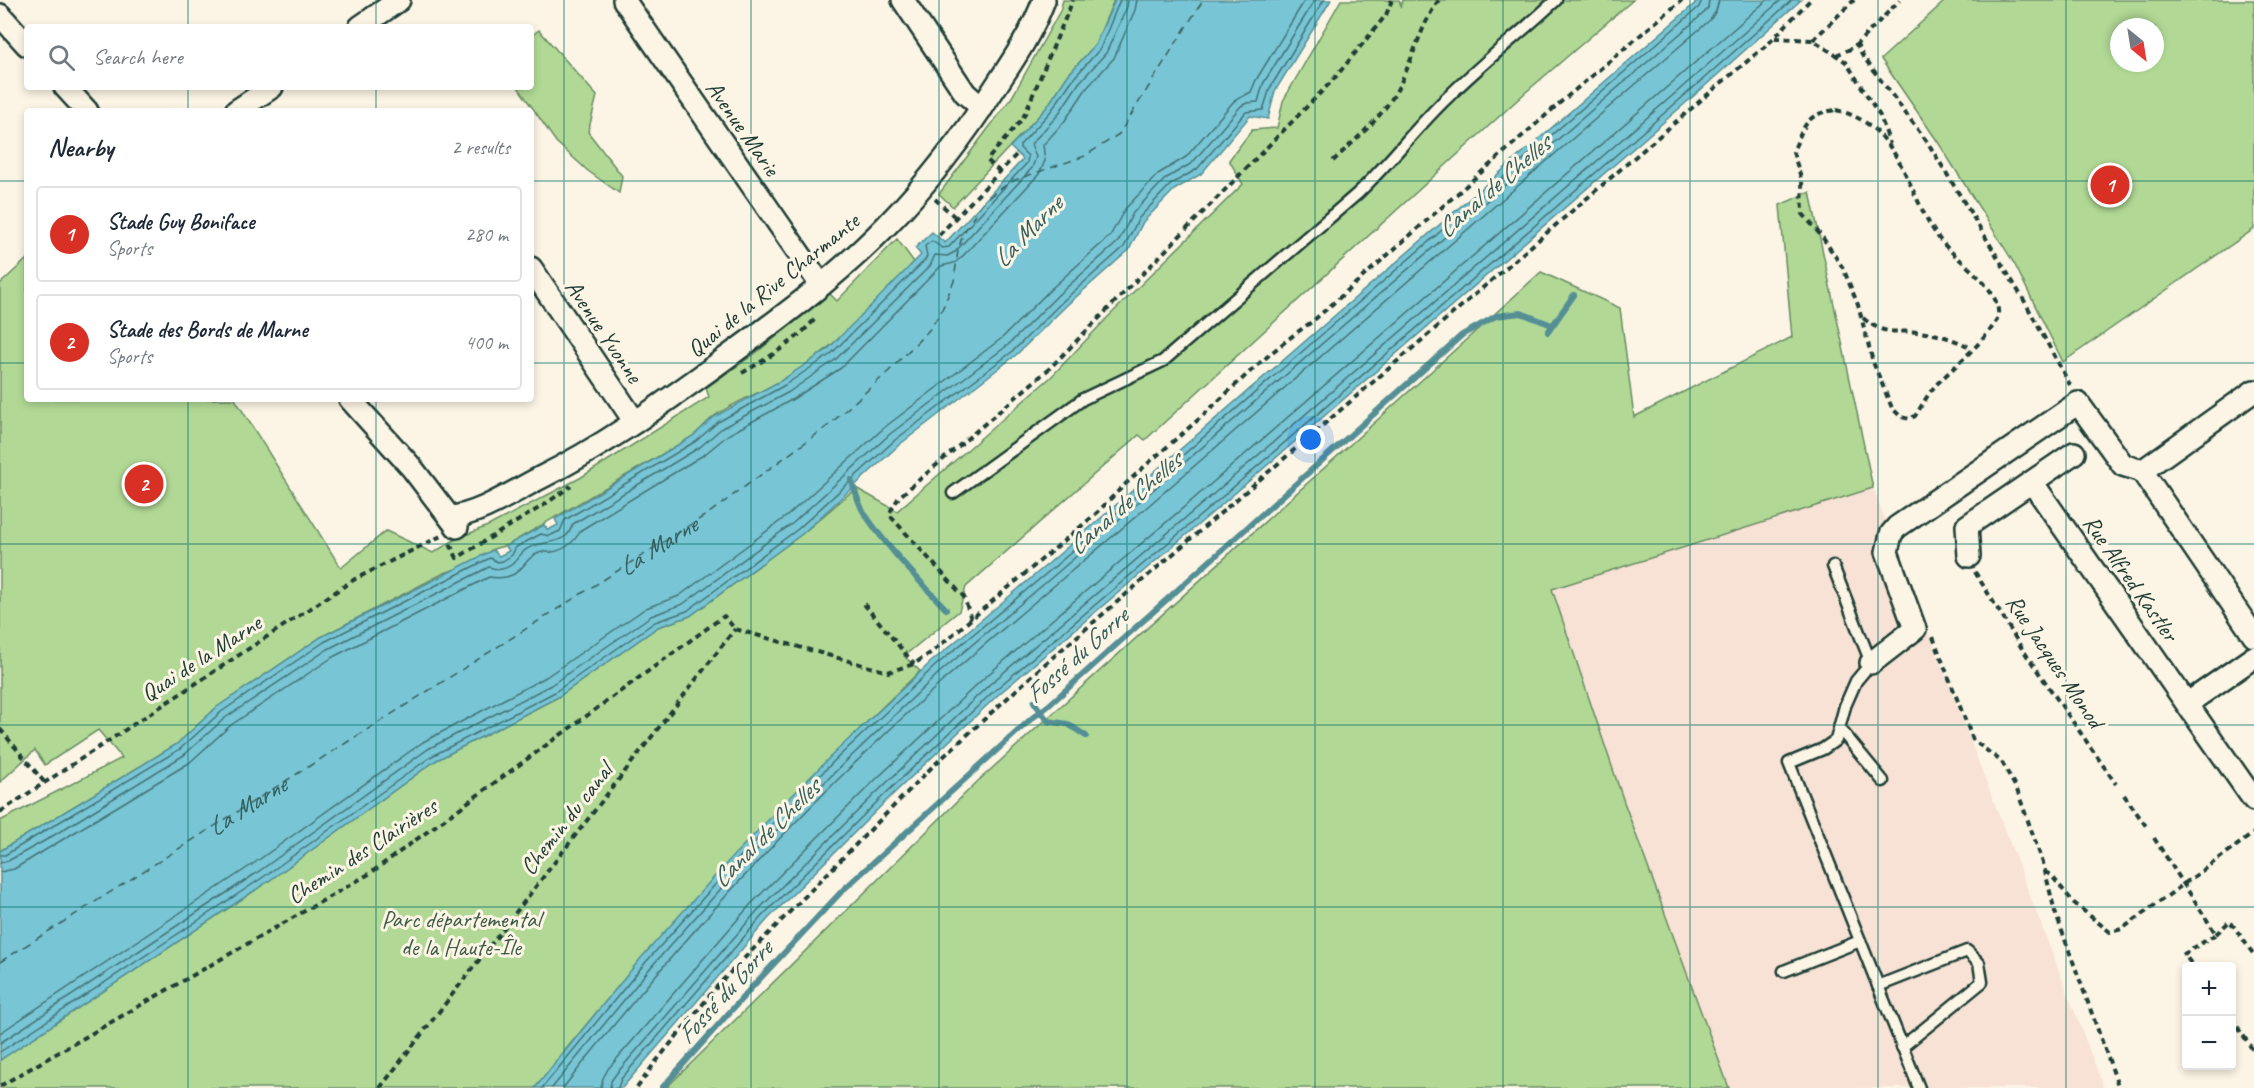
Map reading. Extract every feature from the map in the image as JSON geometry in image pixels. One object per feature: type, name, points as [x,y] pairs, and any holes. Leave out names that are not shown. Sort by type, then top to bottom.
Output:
[{"type":"street","points":[[364,24],[399,0]]},
{"type":"street","name":"Avenue Marie","points":[[624,0],[821,285]]},
{"type":"street","points":[[903,0],[965,93],[982,108]]},
{"type":"street","name":"Quai de la Rive Charmante","points":[[451,526],[471,513],[596,448],[740,348],[821,285],[887,226],[939,166],[982,108],[1031,31],[1044,0]]},
{"type":"street","points":[[0,15],[24,42]]},
{"type":"street","points":[[68,90],[84,108]]},
{"type":"street","points":[[240,108],[268,90]]},
{"type":"street","name":"Avenue Yvonne","points":[[534,272],[635,422]]},
{"type":"street","points":[[2142,471],[2254,391]]},
{"type":"street","points":[[353,402],[412,468],[451,526]]},
{"type":"street","points":[[1870,663],[1915,629],[1887,552],[1891,534],[1897,527],[2078,403],[2123,465],[2142,471],[2254,636]]},
{"type":"street","points":[[1969,556],[1967,526],[2074,453]]},
{"type":"street","name":"Rue Alfred Kastler","points":[[2032,482],[2254,800]]},
{"type":"street","points":[[2188,703],[2254,657]]},
{"type":"lane","points":[[953,493],[1083,399],[1151,368],[1195,336],[1377,176],[1413,132],[1451,94],[1556,0]]},
{"type":"lane","points":[[1833,566],[1870,663],[1856,681],[1845,706],[1836,740],[1823,749],[1789,763],[1918,1088]]},
{"type":"lane","points":[[1840,729],[1883,781]]},
{"type":"lane","points":[[1784,971],[1860,941]]},
{"type":"lane","points":[[1878,986],[1966,951],[1979,963],[1982,982],[1902,1047]]},
{"type":"path","points":[[1000,172],[987,160],[1023,118],[1073,0]]},
{"type":"path","points":[[970,619],[964,597],[892,518],[890,512],[899,497],[1050,368],[1334,79],[1386,15],[1392,0]]},
{"type":"path","points":[[1333,161],[1376,119],[1392,98],[1439,0]]},
{"type":"path","points":[[735,629],[888,672],[914,664],[1098,512],[1119,490],[1246,376],[1313,321],[1562,101],[1682,0]]},
{"type":"path","points":[[637,1088],[720,983],[939,760],[1038,670],[1774,38],[1810,0]]},
{"type":"path","points":[[1813,40],[1854,0]]},
{"type":"path","points":[[1836,55],[1853,48],[1900,0]]},
{"type":"path","points":[[1774,38],[1813,40],[1846,62],[1880,116],[1891,147],[1938,238],[1975,273],[1995,300],[1998,315],[1994,327],[1936,384],[1915,416],[1905,420],[1897,414],[1888,399],[1873,362],[1861,317],[1838,259],[1803,214],[1802,181],[1793,152],[1807,121],[1825,111],[1836,110],[1849,113],[1862,120],[1891,147]]},
{"type":"path","points":[[1856,43],[1862,55],[1928,143],[2025,302],[2078,403]]},
{"type":"path","points":[[939,235],[1016,155]]},
{"type":"path","points":[[939,202],[956,218]]},
{"type":"path","points":[[1861,317],[1886,332],[1927,333],[1952,338],[1972,348]]},
{"type":"path","name":"Quai de la Marne","points":[[0,812],[355,579],[428,542],[451,526]]},
{"type":"path","name":"Rue Jacques Monod","points":[[1969,556],[1974,570],[2021,647],[2116,784]]},
{"type":"path","points":[[864,604],[914,664]]},
{"type":"path","name":"Chemin des Clairières","points":[[0,1086],[369,874],[724,616],[735,629]]},
{"type":"path","points":[[1930,627],[1973,740],[2002,762],[2017,790],[2045,872],[2055,912],[2119,1088]]},
{"type":"path","name":"Chemin du canal","points":[[380,1088],[735,629]]},
{"type":"path","points":[[0,729],[45,783]]},
{"type":"path","points":[[2124,795],[2146,826]]},
{"type":"path","points":[[2045,872],[2051,875],[2074,903],[2110,932],[2122,929],[2254,833]]},
{"type":"path","points":[[2154,838],[2216,934]]},
{"type":"path","points":[[2190,962],[2184,954],[2216,934],[2230,921],[2254,955]]},
{"type":"path","points":[[2236,1024],[2254,1052]]},
{"type":"shaded area","points":[[1873,488],[2104,1088],[1729,1088],[1624,802],[1552,588]]},
{"type":"green space","points":[[1063,0],[1114,0],[1095,45],[1068,75],[1047,107],[953,207],[939,194],[1012,97],[1060,11]]},
{"type":"green space","name":"Parc départemental de la Haute-Île","points":[[1341,0],[1399,0],[1401,6],[1403,0],[1633,0],[1526,92],[1145,440],[1139,435],[966,587],[959,611],[904,656],[920,671],[818,770],[720,872],[625,978],[535,1088],[0,1088],[0,1060],[266,883],[435,761],[558,697],[658,627],[690,616],[802,534],[856,488],[897,511],[1051,377],[1108,317],[1243,184],[1229,160],[1252,130],[1277,128],[1283,101]]},
{"type":"green space","points":[[1946,0],[2254,0],[2254,229],[2063,362],[2014,263],[1938,142],[1881,59]]},
{"type":"green space","points":[[539,30],[597,96],[588,132],[622,176],[619,193],[588,171],[556,142],[520,90],[534,90],[534,34]]},
{"type":"green space","points":[[1810,192],[1873,488],[1552,589],[1624,802],[1729,1088],[666,1088],[978,781],[1541,272],[1620,308],[1634,417],[1792,337],[1780,205]]},
{"type":"green space","points":[[897,239],[914,262],[855,325],[822,353],[786,378],[722,411],[693,436],[508,545],[493,549],[472,564],[444,573],[321,637],[217,707],[177,744],[0,851],[0,821],[122,758],[98,730],[45,765],[35,750],[0,782],[0,284],[24,262],[24,402],[237,402],[341,568],[386,531],[433,553],[456,539],[490,525],[580,478],[709,397],[706,388],[756,353],[830,294],[837,301]]},
{"type":"water","name":"La Marne","points":[[1115,0],[1331,0],[1275,91],[1268,119],[1250,116],[1201,174],[1174,190],[1143,222],[1129,250],[1067,305],[1016,355],[899,445],[802,534],[690,616],[658,627],[558,697],[435,761],[266,883],[0,1060],[0,851],[177,744],[217,707],[321,637],[493,550],[499,556],[509,551],[506,546],[544,525],[548,530],[558,525],[555,519],[693,436],[714,417],[782,380],[827,350],[921,255],[915,248],[932,232],[945,243],[1023,159],[1010,147],[1047,107],[1068,75],[1095,45]]},
{"type":"water","name":"Canal de Chelles","points":[[1699,0],[1801,0],[1696,94],[1219,507],[999,694],[888,799],[768,919],[622,1088],[535,1088],[641,958],[734,855],[831,756],[931,662],[1049,563]]},
{"type":"waterway","points":[[1548,332],[1574,295]]},
{"type":"waterway","name":"Fossé du Gorre","points":[[662,1088],[843,890],[1031,719],[1462,335],[1496,316],[1521,313],[1552,325]]},
{"type":"waterway","points":[[851,480],[861,507],[872,524],[902,562],[946,609]]},
{"type":"waterway","points":[[1034,702],[1048,721],[1068,724],[1086,736]]},
{"type":"ferry route","points":[[0,962],[709,513],[829,425],[889,371],[929,330],[941,312],[954,281],[958,250],[963,234],[982,203],[1015,180],[1085,156],[1119,134],[1203,0]]},
{"type":"place","name":"Stade Guy Boniface","points":[[2110,185]]},
{"type":"place","name":"Stade des Bords de Marne","points":[[144,484]]}]
